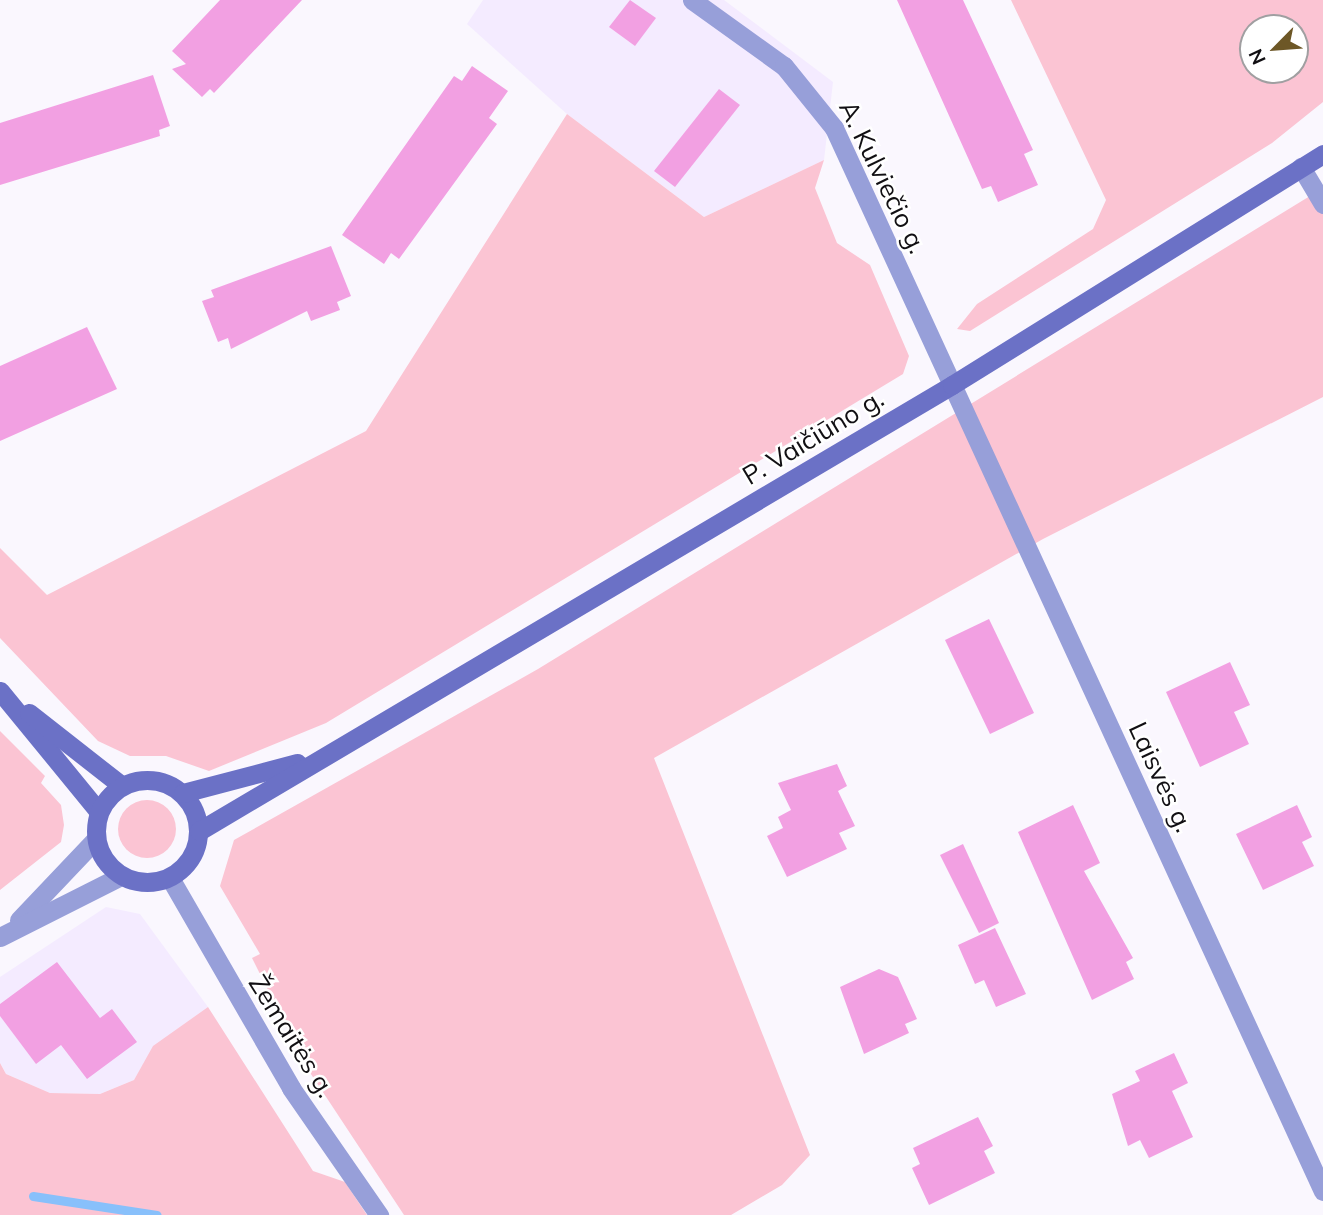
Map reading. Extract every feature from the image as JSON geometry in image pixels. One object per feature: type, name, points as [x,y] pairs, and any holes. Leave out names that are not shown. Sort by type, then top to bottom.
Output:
[{"type":"main road","name":"P. Vaičiūno g.","points":[[199,831],[952,385],[1323,154]]},
{"type":"main road","points":[[2,693],[122,786]]},
{"type":"main road","points":[[2,693],[99,812]]},
{"type":"main road","name":"P. Vaičiūno g.","points":[[183,793],[325,755]]},
{"type":"main road","points":[[154,780],[183,793],[199,831],[191,858],[170,878],[145,883],[121,876],[96,839],[99,812],[122,786],[154,780]]},
{"type":"street","name":"A. Kulviečio g.","points":[[692,0],[784,66],[814,97],[952,385]]},
{"type":"street","points":[[1301,167],[1323,204]]},
{"type":"street","name":"Laisvės g.","points":[[952,385],[1323,1191]]},
{"type":"street","points":[[4,934],[96,839]]},
{"type":"street","points":[[4,934],[121,876]]},
{"type":"street","name":"Žemaitės g.","points":[[170,878],[290,1088],[379,1215]]},
{"type":"shaded area","points":[[483,0],[724,0],[833,82],[824,160],[704,217],[567,114],[467,24]]},
{"type":"shaded area","points":[[1011,0],[1323,0],[1323,102],[1272,143],[970,331],[957,329],[977,304],[1093,229],[1106,200]]},
{"type":"shaded area","points":[[567,114],[704,217],[824,160],[815,188],[837,243],[870,265],[909,356],[903,374],[326,723],[209,771],[166,756],[130,756],[98,741],[0,638],[0,548],[47,595],[366,431]]},
{"type":"shaded area","points":[[1323,188],[1323,397],[1043,539],[654,758],[810,1155],[782,1185],[731,1215],[404,1215],[307,1068],[252,958],[260,954],[220,886],[234,840],[538,669]]},
{"type":"shaded area","points":[[0,731],[45,776],[41,783],[61,805],[64,825],[61,842],[0,890]]},
{"type":"shaded area","points":[[147,800],[163,805],[171,813],[176,829],[171,845],[163,853],[147,858],[131,853],[123,845],[118,829],[123,813],[131,805]]},
{"type":"shaded area","points":[[106,907],[140,914],[208,1007],[154,1046],[134,1080],[100,1094],[50,1093],[6,1074],[0,1063],[0,977]]},
{"type":"shaded area","points":[[208,1007],[313,1171],[345,1182],[367,1215],[0,1215],[0,1063],[6,1074],[50,1093],[100,1094],[134,1080],[153,1046]]},
{"type":"building","points":[[220,0],[302,0],[214,93],[210,89],[202,97],[172,69],[186,64],[172,51]]},
{"type":"building","points":[[630,0],[656,18],[635,46],[609,27]]},
{"type":"building","points":[[897,0],[963,0],[1033,150],[1024,154],[1038,185],[998,202],[991,186],[982,189]]},
{"type":"building","points":[[472,66],[508,91],[489,118],[497,124],[399,259],[391,253],[384,264],[342,235],[454,76],[462,81]]},
{"type":"building","points":[[153,75],[170,126],[159,130],[160,136],[0,185],[0,123]]},
{"type":"building","points":[[719,89],[740,105],[675,187],[654,171]]},
{"type":"building","points":[[331,246],[351,296],[337,302],[340,310],[311,321],[307,311],[231,349],[228,338],[218,342],[202,301],[214,297],[211,290]]},
{"type":"building","points":[[87,327],[117,389],[0,441],[0,366]]},
{"type":"building","points":[[989,619],[1034,713],[990,734],[945,640]]},
{"type":"building","points":[[1230,662],[1250,705],[1234,712],[1249,744],[1200,767],[1166,692]]},
{"type":"building","points":[[837,764],[847,786],[838,791],[855,826],[839,833],[847,849],[787,877],[767,836],[783,828],[778,817],[791,810],[778,783]]},
{"type":"building","points":[[1073,805],[1100,863],[1084,871],[1133,958],[1126,962],[1134,979],[1092,1000],[1018,832]]},
{"type":"building","points":[[1297,805],[1312,837],[1302,842],[1314,866],[1263,890],[1236,834]]},
{"type":"building","points":[[963,844],[999,923],[979,933],[940,855]]},
{"type":"building","points":[[995,928],[1026,994],[996,1007],[984,980],[975,984],[958,945]]},
{"type":"building","points":[[57,962],[100,1018],[112,1009],[137,1042],[87,1079],[61,1045],[36,1064],[0,1016],[0,1004]]},
{"type":"building","points":[[879,969],[898,977],[917,1019],[905,1024],[909,1033],[864,1054],[840,987]]},
{"type":"building","points":[[1174,1053],[1188,1083],[1172,1091],[1193,1137],[1149,1158],[1140,1140],[1128,1146],[1112,1094],[1140,1081],[1135,1071]]},
{"type":"building","points":[[978,1117],[993,1146],[984,1151],[995,1173],[929,1205],[912,1168],[920,1164],[913,1148]]},
{"type":"waterway","points":[[33,1196],[157,1215]]}]
